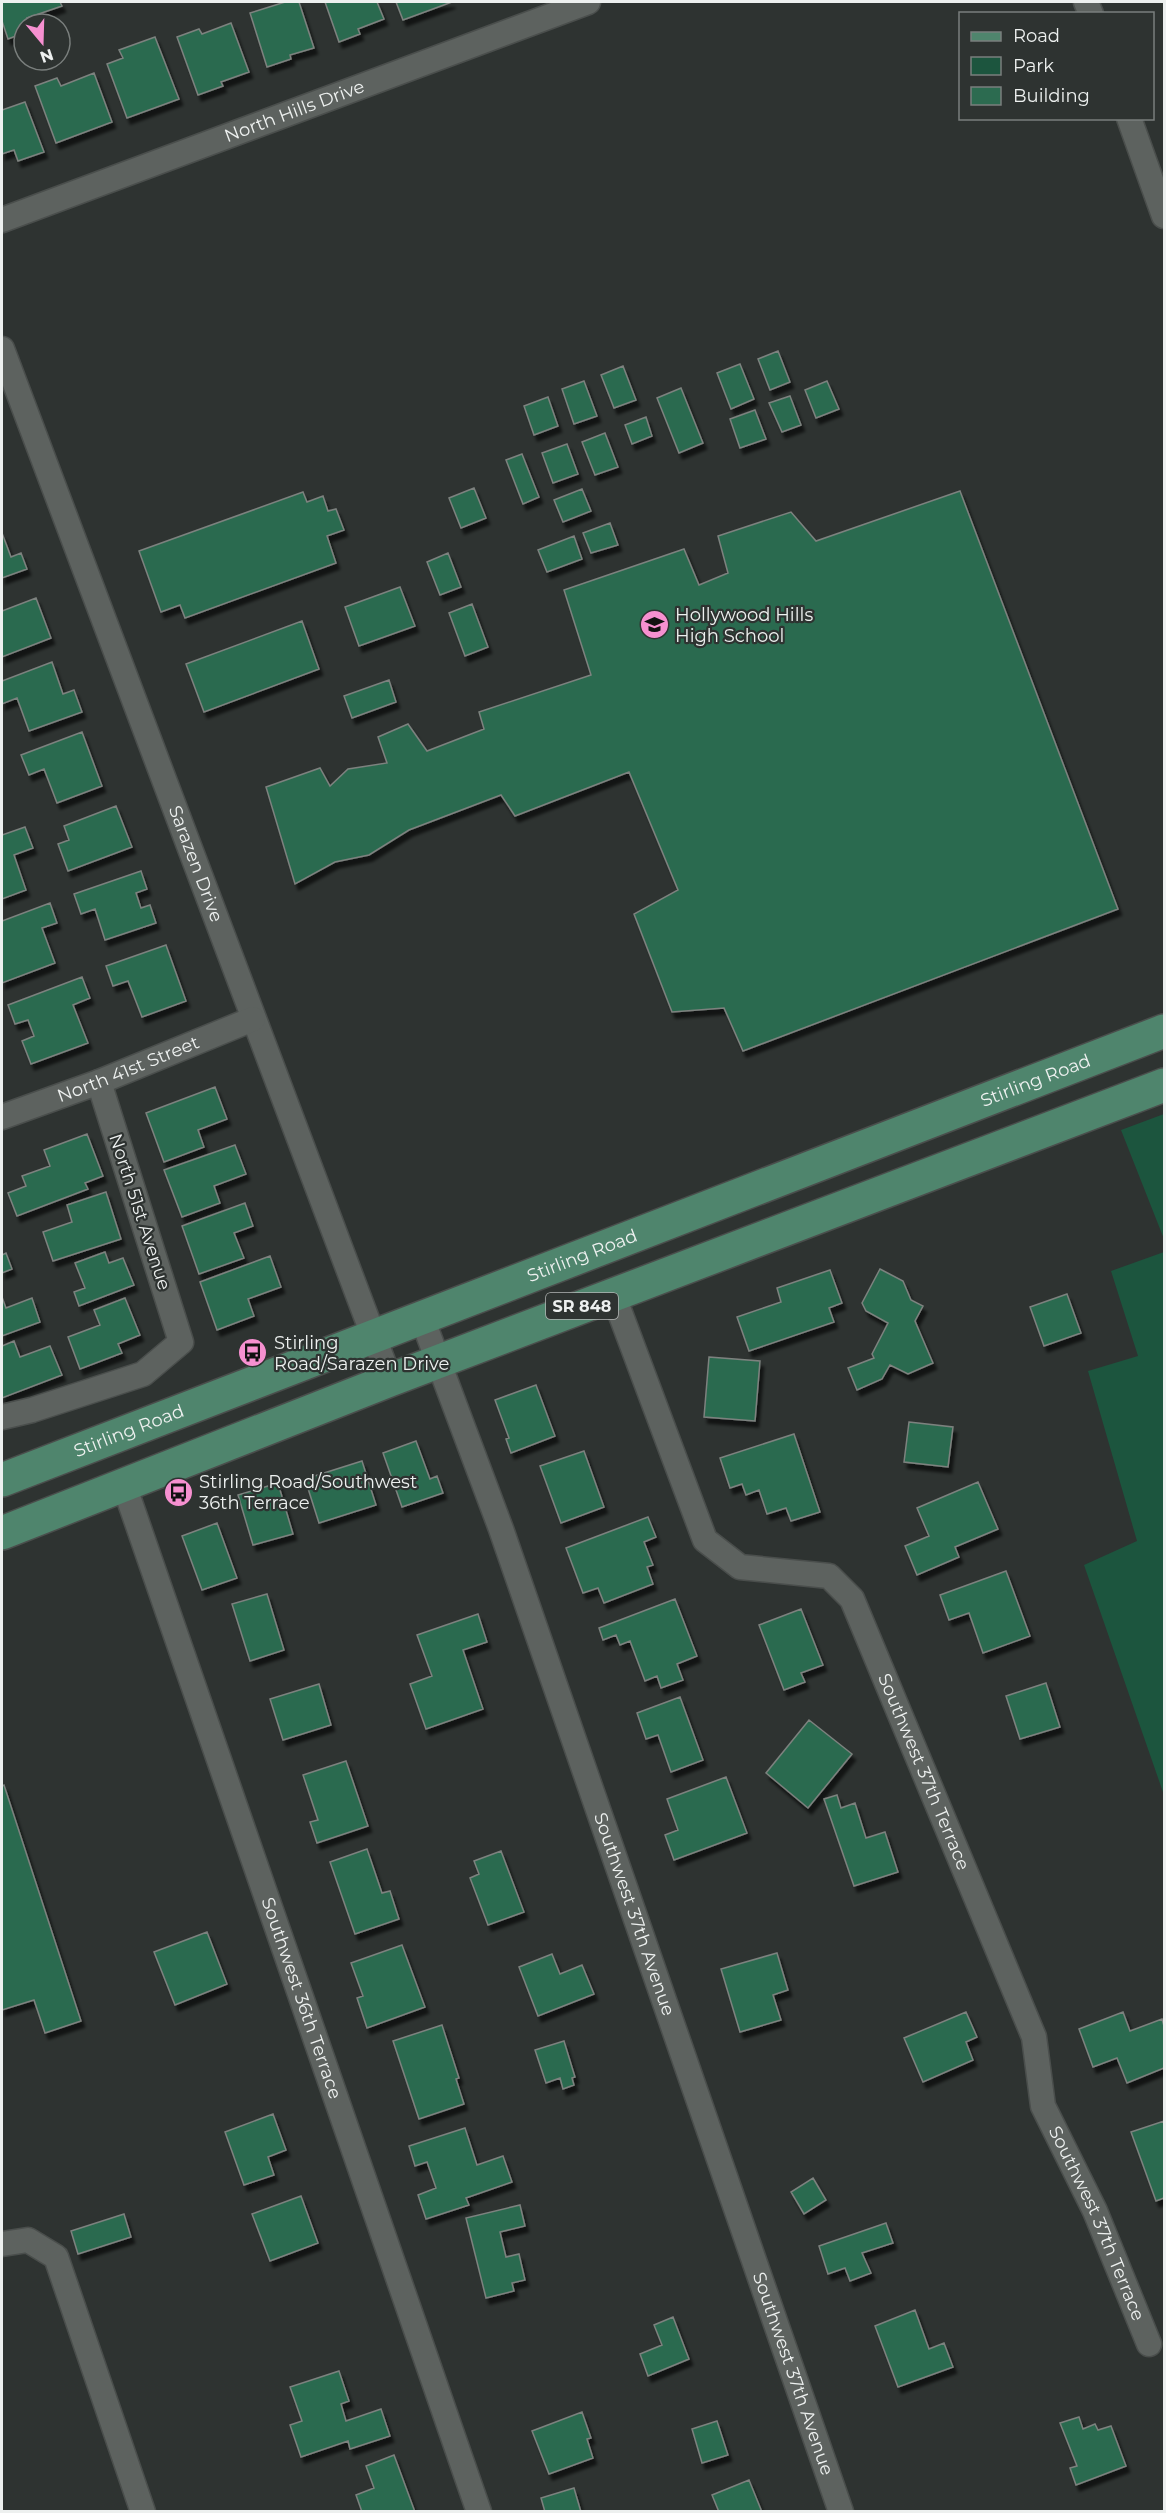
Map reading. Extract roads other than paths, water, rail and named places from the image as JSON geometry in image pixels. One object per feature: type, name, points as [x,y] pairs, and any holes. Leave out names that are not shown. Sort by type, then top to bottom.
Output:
[{"type":"main road","name":"Stirling Road","points":[[2,1480],[1164,1030]]},
{"type":"main road","name":"SR 848","points":[[2,1533],[439,1361],[1164,1085]]},
{"type":"street","name":"North Hills Drive","points":[[2,220],[588,2]]},
{"type":"street","points":[[1130,120],[1164,216]]},
{"type":"street","name":"Sarazen Drive","points":[[2,349],[390,1380]]},
{"type":"street","name":"North 41st Street","points":[[3,1113],[99,1082],[253,1019]]},
{"type":"street","name":"North 51st Avenue","points":[[2,1418],[143,1374],[181,1342],[99,1082]]},
{"type":"street","name":"Southwest 37th Terrace","points":[[613,1294],[705,1540],[740,1568],[829,1576],[852,1599],[1034,2037],[1042,2106],[1095,2211],[1149,2344]]},
{"type":"street","name":"Southwest 37th Avenue","points":[[422,1318],[501,1529],[841,2511]]},
{"type":"street","name":"Southwest 36th Terrace","points":[[124,1485],[479,2511]]},
{"type":"street","points":[[2,2244],[28,2240],[56,2257],[143,2511]]},
{"type":"place","name":"Hollywood Hills High School","points":[[654,625]]},
{"type":"place","name":"Stirling Road/Sarazen Drive","points":[[253,1353]]},
{"type":"place","name":"Stirling Road/Southwest 36th Terrace","points":[[178,1492]]}]
